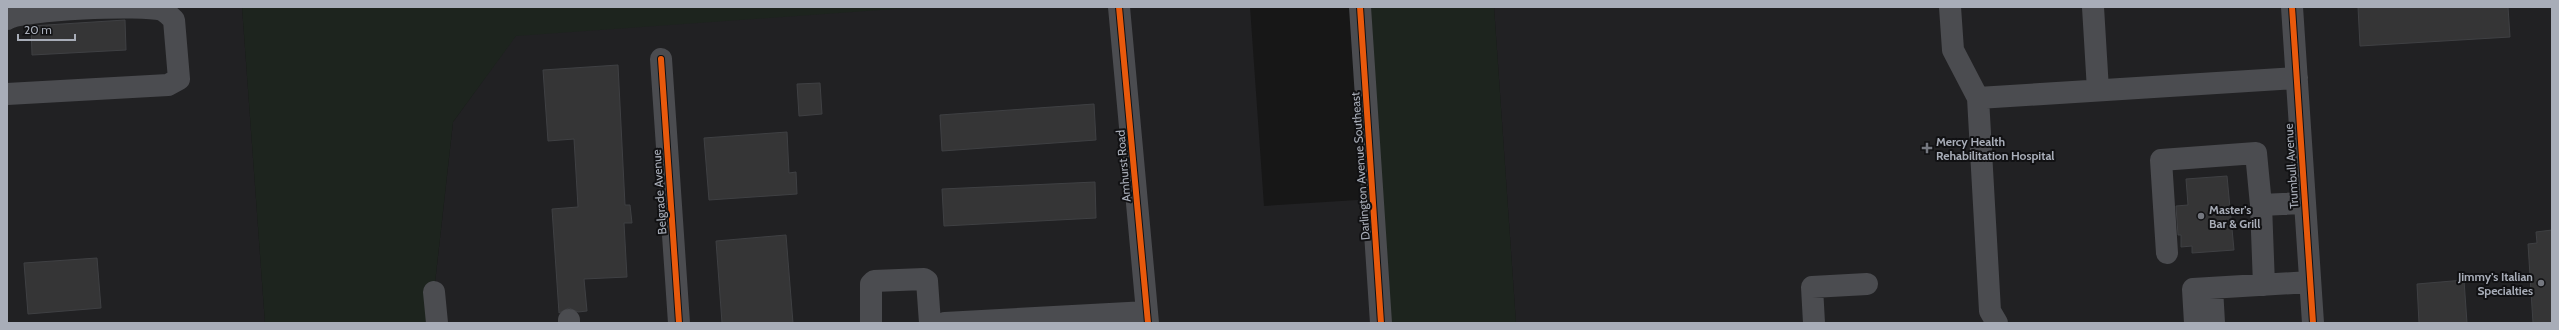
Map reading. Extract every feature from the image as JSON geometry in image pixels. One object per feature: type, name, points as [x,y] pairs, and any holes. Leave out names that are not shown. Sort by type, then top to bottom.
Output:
[{"type":"street","name":"Amhurst Road","points":[[1119,7],[1148,318]]},
{"type":"street","name":"Darlington Avenue Southeast","points":[[1360,7],[1381,323]]},
{"type":"street","points":[[1950,7],[1953,50],[1978,98],[1991,319]]},
{"type":"street","points":[[2093,7],[2098,90]]},
{"type":"street","name":"Trumbull Avenue","points":[[2292,7],[2312,323]]},
{"type":"street","points":[[7,19],[12,15],[37,12],[135,8],[162,10],[174,20],[178,79],[168,85],[7,94]]},
{"type":"street","name":"Belgrade Avenue","points":[[662,59],[679,323]]},
{"type":"street","points":[[1978,98],[2297,78]]},
{"type":"street","points":[[2167,253],[2161,160],[2256,153],[2261,205],[2264,285]]},
{"type":"street","points":[[2261,205],[2304,203]]},
{"type":"street","points":[[871,323],[871,284],[874,281],[924,279],[928,281],[930,323]]},
{"type":"street","points":[[2196,323],[2193,289],[2310,282]]},
{"type":"street","points":[[1814,323],[1812,288],[1867,284]]},
{"type":"street","points":[[2212,288],[2214,323]]},
{"type":"street","points":[[434,292],[437,323]]},
{"type":"street","points":[[945,323],[1148,318]]},
{"type":"shaded area","points":[[7,7],[242,7],[265,323],[7,323]]},
{"type":"shaded area","points":[[242,7],[908,8],[516,36],[453,122],[434,292],[437,323],[265,323]]},
{"type":"shaded area","points":[[908,7],[1250,7],[1264,206],[1373,199],[1381,323],[437,323],[434,292],[453,122],[516,35]]},
{"type":"shaded area","points":[[1360,7],[1494,7],[1516,323],[1381,323]]},
{"type":"shaded area","points":[[1494,7],[2552,7],[2552,323],[1516,323]]},
{"type":"building","points":[[2358,7],[2508,7],[2510,37],[2360,46]]},
{"type":"building","points":[[125,20],[126,50],[32,55],[31,26]]},
{"type":"building","points":[[618,65],[625,205],[630,205],[632,223],[624,223],[627,277],[584,279],[587,311],[578,312],[569,308],[559,313],[552,209],[578,207],[574,139],[548,141],[543,70]]},
{"type":"building","points":[[820,83],[822,114],[799,116],[797,84]]},
{"type":"building","points":[[1094,104],[1096,140],[942,151],[940,115]]},
{"type":"building","points":[[787,132],[789,173],[796,172],[797,194],[709,200],[704,138]]},
{"type":"building","name":"Master's Bar & Grill","points":[[2227,176],[2234,250],[2192,253],[2192,246],[2181,247],[2181,235],[2178,235],[2176,206],[2188,205],[2186,179]]},
{"type":"building","points":[[1095,182],[1096,218],[944,226],[942,189]]},
{"type":"building","name":"Jimmy's Italian Specialties","points":[[2552,230],[2552,323],[2533,323],[2528,244],[2537,243],[2536,232]]},
{"type":"building","points":[[786,235],[793,323],[722,323],[716,241]]},
{"type":"building","points":[[97,258],[101,308],[28,314],[24,263]]},
{"type":"building","points":[[2464,280],[2467,323],[2419,323],[2417,284]]},
{"type":"cycle path","points":[[1119,7],[1148,323]]},
{"type":"cycle path","points":[[1360,7],[1381,323]]},
{"type":"cycle path","points":[[2292,7],[2313,323]]},
{"type":"cycle path","points":[[661,59],[679,323]]},
{"type":"place","name":"Mercy Health Rehabilitation Hospital","points":[[1927,148]]},
{"type":"place","name":"Master's Bar & Grill","points":[[2201,216]]},
{"type":"place","name":"Jimmy's Italian Specialties","points":[[2541,283]]}]
